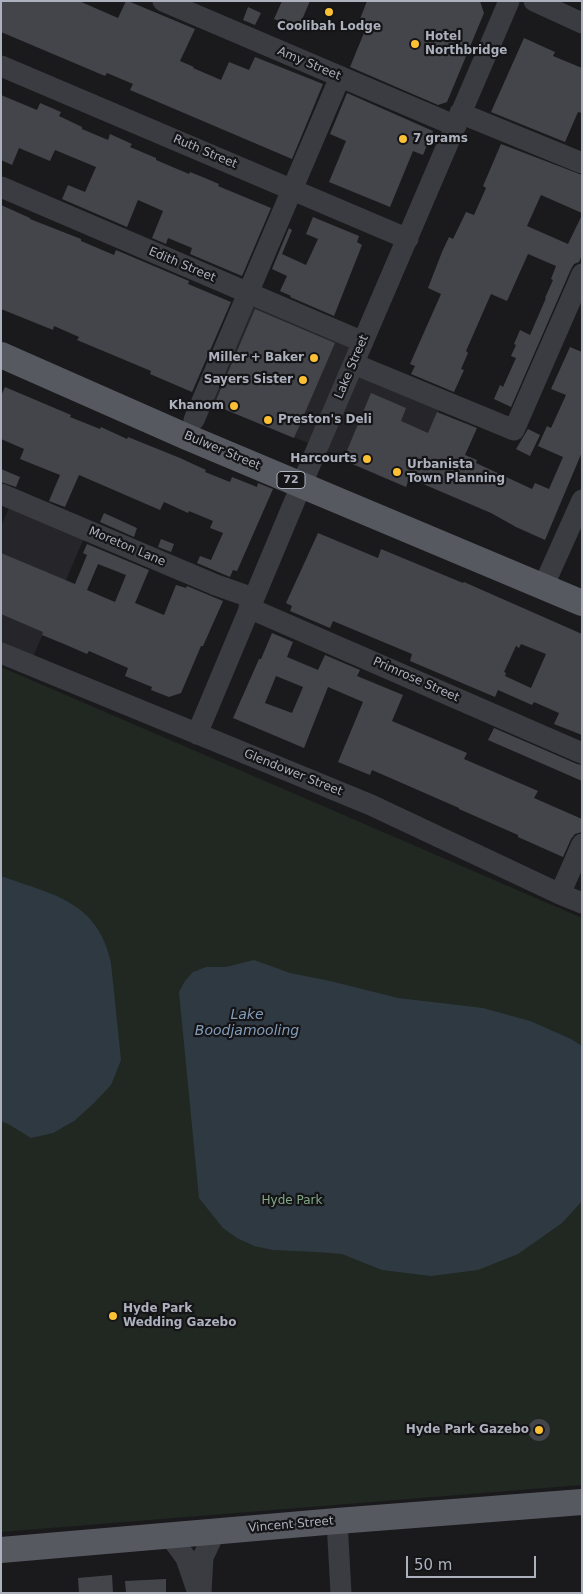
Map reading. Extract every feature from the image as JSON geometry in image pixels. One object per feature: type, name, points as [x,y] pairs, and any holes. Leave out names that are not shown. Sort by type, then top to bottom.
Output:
[{"type":"main road","name":"Bulwer Street","points":[[1,339],[194,420],[304,477]]},
{"type":"main road","name":"Bulwer Street","points":[[1,355],[304,477],[547,580],[582,603]]},
{"type":"main road","name":"Bulwer Street","points":[[547,580],[582,586]]},
{"type":"main road","name":"Vincent Street","points":[[1,1550],[582,1502]]},
{"type":"street","name":"Amy Street","points":[[163,1],[340,77],[582,163]]},
{"type":"street","name":"Lake Street","points":[[197,734],[304,477],[509,1]]},
{"type":"street","points":[[534,1],[582,22]]},
{"type":"street","name":"Ruth Street","points":[[1,66],[408,238]]},
{"type":"street","points":[[194,420],[340,77]]},
{"type":"street","name":"Edith Street","points":[[1,187],[363,342]]},
{"type":"street","points":[[354,364],[514,430],[582,274]]},
{"type":"street","name":"Moreton Lane","points":[[1,494],[216,585],[251,603]]},
{"type":"street","points":[[547,580],[582,500]]},
{"type":"street","name":"Primrose Street","points":[[251,603],[582,754]]},
{"type":"street","name":"Glendower Street","points":[[1,652],[371,805],[560,894],[582,902]]},
{"type":"street","points":[[560,894],[582,844]]},
{"type":"street","points":[[337,1521],[341,1593]]},
{"type":"street","points":[[199,1593],[203,1557],[215,1532]]},
{"type":"street","points":[[170,1536],[186,1558],[199,1593]]},
{"type":"shaded area","points":[[248,293],[363,342],[354,364],[443,401],[406,487],[318,447],[203,400]]},
{"type":"shaded area","points":[[13,499],[87,531],[30,664],[1,653],[1,526]]},
{"type":"green space","name":"Hyde Park","points":[[1,667],[582,918],[582,1485],[1,1532]]},
{"type":"water","points":[[1,876],[71,903],[84,913],[96,926],[105,942],[111,963],[121,1060],[111,1085],[74,1121],[53,1133],[31,1138],[1,1121]]},
{"type":"water","name":"Lake Boodjamooling","points":[[254,960],[290,973],[398,998],[483,1008],[530,1021],[571,1039],[582,1046],[582,1201],[562,1223],[518,1254],[478,1270],[431,1276],[382,1270],[342,1254],[273,1250],[254,1246],[237,1238],[223,1228],[199,1198],[179,992],[193,972],[206,967],[226,967]]},
{"type":"building","points":[[1,1],[79,1],[118,18],[126,1],[128,1],[195,29],[180,61],[221,80],[229,62],[249,70],[255,57],[323,84],[292,159],[130,90],[133,84],[107,73],[105,76],[1,32]]},
{"type":"building","points":[[282,1],[310,1],[298,29],[274,19]]},
{"type":"building","points":[[367,1],[480,1],[484,13],[447,102],[438,105],[350,67],[366,28],[358,24]]},
{"type":"building","points":[[248,7],[261,13],[255,25],[243,20]]},
{"type":"building","points":[[524,38],[555,52],[553,56],[582,68],[582,113],[578,112],[565,142],[491,112]]},
{"type":"building","points":[[347,93],[433,131],[423,155],[413,151],[390,207],[329,182],[346,141],[330,134]]},
{"type":"building","points":[[1,95],[37,110],[40,103],[61,112],[59,116],[82,127],[82,129],[108,140],[110,134],[132,144],[130,147],[156,158],[156,160],[189,174],[190,172],[205,178],[219,184],[218,186],[271,208],[242,276],[190,254],[192,248],[168,238],[166,244],[152,238],[163,211],[138,200],[127,227],[62,199],[68,185],[85,192],[96,167],[55,150],[50,161],[19,148],[12,165],[1,160]]},
{"type":"building","points":[[501,144],[582,175],[582,213],[541,195],[527,226],[568,244],[582,215],[582,255],[579,262],[574,264],[571,269],[511,407],[494,399],[500,385],[503,387],[516,358],[511,356],[520,330],[530,335],[553,280],[551,279],[556,266],[528,254],[507,301],[491,294],[466,351],[468,353],[461,369],[464,370],[454,392],[411,374],[415,366],[410,364],[441,294],[428,288],[442,252],[449,237],[453,239],[466,212],[474,215],[486,188],[483,186]]},
{"type":"building","points":[[1,205],[114,255],[116,250],[189,281],[188,284],[231,302],[192,392],[150,374],[151,371],[77,340],[79,337],[54,326],[53,330],[1,309]]},
{"type":"building","points":[[313,217],[359,236],[357,242],[362,245],[334,316],[280,291],[287,276],[272,269],[289,228],[292,230],[282,254],[306,265],[318,239],[306,234]]},
{"type":"building","points":[[255,309],[335,343],[294,438],[214,405]]},
{"type":"building","points":[[570,347],[582,352],[582,452],[545,540],[491,513],[409,478],[406,487],[350,463],[346,453],[371,393],[406,408],[401,421],[428,433],[437,412],[477,428],[465,455],[477,460],[476,463],[532,489],[535,483],[549,489],[563,457],[538,446],[547,426],[551,428],[566,395],[551,389]]},
{"type":"building","points":[[5,387],[71,415],[70,417],[100,429],[101,427],[127,439],[128,437],[180,458],[206,470],[205,472],[230,482],[232,477],[257,487],[258,483],[273,489],[237,571],[233,570],[230,577],[197,563],[200,556],[211,560],[223,533],[210,528],[213,521],[189,511],[188,513],[164,502],[160,510],[79,475],[65,507],[49,501],[60,475],[20,459],[24,449],[1,439],[1,396]]},
{"type":"building","points":[[528,429],[540,435],[530,456],[516,449]]},
{"type":"building","points":[[1,469],[20,477],[16,487],[1,482]]},
{"type":"building","points":[[104,513],[137,528],[134,537],[100,522]]},
{"type":"building","points":[[318,533],[378,558],[381,549],[464,582],[582,634],[582,735],[554,724],[559,713],[534,702],[532,705],[498,690],[495,697],[410,661],[412,654],[333,621],[330,628],[290,611],[292,606],[286,603]],"holes":[[[521,644],[546,654],[531,688],[505,676],[506,673],[504,672],[516,646],[519,648]]]},
{"type":"building","points":[[161,539],[174,544],[171,552],[158,547]]},
{"type":"building","points":[[87,544],[149,570],[135,603],[164,615],[176,585],[186,588],[187,586],[223,601],[181,693],[169,697],[151,690],[152,687],[125,676],[128,668],[89,651],[87,654],[42,635],[43,632],[1,614],[1,553],[75,584],[87,555],[83,553]],"holes":[[[98,564],[126,575],[115,602],[87,590]]]},
{"type":"building","points":[[272,633],[293,642],[287,657],[318,670],[325,655],[360,670],[357,676],[403,695],[392,721],[467,753],[464,759],[538,791],[534,798],[582,819],[582,832],[575,834],[571,839],[563,857],[372,770],[370,775],[338,762],[363,702],[328,687],[304,748],[233,718],[259,659],[261,659]],"holes":[[[276,676],[303,687],[292,713],[265,703]]]},
{"type":"building","points":[[494,728],[582,765],[582,781],[488,740]]},
{"type":"building","name":"Hyde Park Gazebo","points":[[539,1419],[547,1422],[550,1430],[547,1438],[539,1441],[531,1438],[528,1430],[531,1422]]},
{"type":"building","points":[[112,1575],[113,1593],[79,1593],[78,1578]]},
{"type":"building","points":[[166,1579],[166,1593],[126,1593],[125,1581]]},
{"type":"place","name":"Coolibah Lodge","points":[[329,12]]},
{"type":"place","name":"Hotel Northbridge","points":[[415,44]]},
{"type":"place","name":"7 grams","points":[[403,139]]},
{"type":"place","name":"Miller + Baker","points":[[314,358]]},
{"type":"place","name":"Sayers Sister","points":[[303,380]]},
{"type":"place","name":"Khanom","points":[[234,406]]},
{"type":"place","name":"Preston's Deli","points":[[268,420]]},
{"type":"place","name":"Harcourts","points":[[367,459]]},
{"type":"place","name":"Urbanista Town Planning","points":[[397,472]]},
{"type":"place","name":"Hyde Park Wedding Gazebo","points":[[113,1316]]},
{"type":"place","name":"Hyde Park Gazebo","points":[[539,1430]]}]
